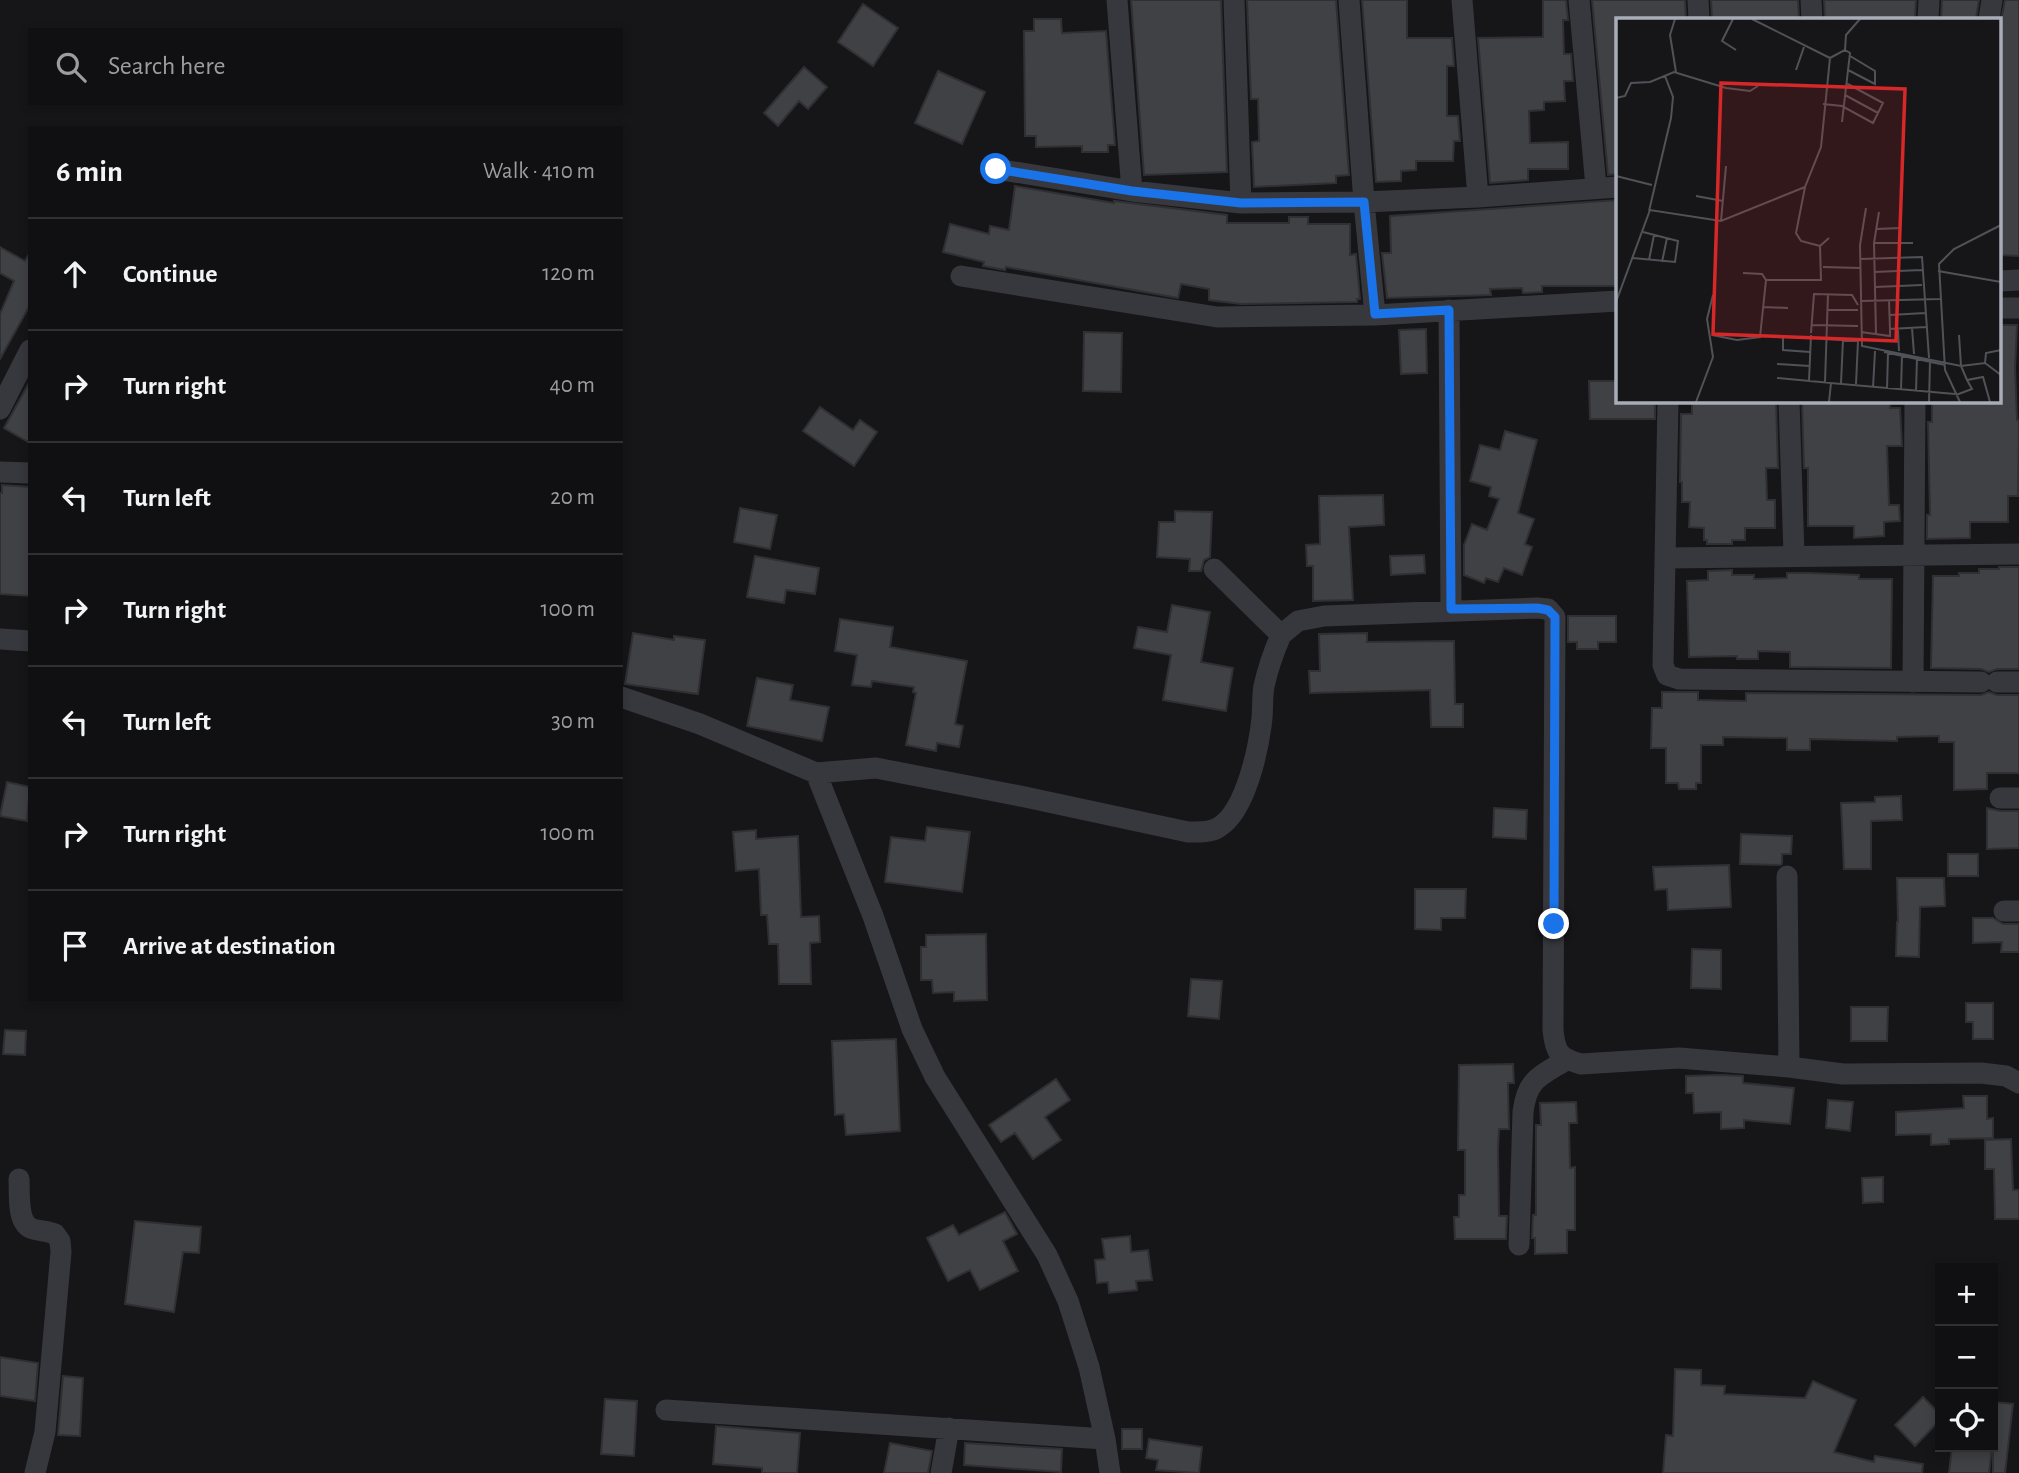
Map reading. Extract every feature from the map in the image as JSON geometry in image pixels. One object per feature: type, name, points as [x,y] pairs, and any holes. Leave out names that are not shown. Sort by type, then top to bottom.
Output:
[{"type":"street","points":[[1117,0],[1132,191]]},
{"type":"street","points":[[1234,0],[1241,203]]},
{"type":"street","points":[[1349,0],[1375,314]]},
{"type":"street","points":[[1462,0],[1478,197]]},
{"type":"street","points":[[1579,0],[1595,187]]},
{"type":"street","points":[[1698,0],[1699,18]]},
{"type":"street","points":[[1811,0],[1812,18]]},
{"type":"street","points":[[1928,18],[1929,0]]},
{"type":"street","points":[[1989,18],[1992,0]]},
{"type":"street","points":[[996,169],[1132,191],[1241,203],[1364,202],[1616,187]]},
{"type":"street","points":[[961,276],[1217,317],[1375,314],[1616,300]]},
{"type":"street","points":[[1449,310],[1451,609]]},
{"type":"street","points":[[0,409],[28,354]]},
{"type":"street","points":[[1668,402],[1663,665],[1664,671],[1670,677],[2019,682]]},
{"type":"street","points":[[1789,402],[1794,555]]},
{"type":"street","points":[[1913,682],[1914,402]]},
{"type":"street","points":[[0,472],[28,473]]},
{"type":"street","points":[[1665,558],[2019,554]]},
{"type":"street","points":[[1213,569],[1281,635]]},
{"type":"street","points":[[623,698],[700,724],[816,773],[876,768],[1188,832],[1206,832],[1220,827],[1234,811],[1243,793],[1257,752],[1264,688],[1270,662],[1281,635],[1298,621],[1324,615],[1451,609],[1548,610],[1555,617],[1553,1030],[1555,1047],[1566,1060],[1581,1064],[1679,1058],[1843,1074],[1981,1073],[2006,1076],[2019,1083]]},
{"type":"street","points":[[0,639],[28,641]]},
{"type":"street","points":[[816,773],[873,916],[912,1028],[935,1077],[1047,1255],[1068,1301],[1089,1367],[1110,1473]]},
{"type":"street","points":[[1787,876],[1789,1067]]},
{"type":"street","points":[[1519,1245],[1526,1092],[1537,1078],[1566,1060]]},
{"type":"street","points":[[19,1179],[21,1217],[32,1229],[55,1234],[60,1241],[61,1252],[45,1432],[35,1473]]},
{"type":"street","points":[[666,1410],[1105,1439]]},
{"type":"street","points":[[941,1473],[949,1428]]},
{"type":"building","points":[[1131,0],[1221,0],[1227,172],[1144,175]]},
{"type":"building","points":[[1247,0],[1336,0],[1349,175],[1336,176],[1336,183],[1254,187],[1252,142],[1259,141],[1258,99],[1251,99]]},
{"type":"building","points":[[1362,0],[1407,0],[1407,38],[1452,38],[1454,66],[1447,66],[1447,116],[1458,116],[1460,141],[1454,141],[1453,161],[1416,161],[1416,170],[1401,171],[1401,181],[1376,182]]},
{"type":"building","points":[[1543,0],[1566,0],[1568,20],[1563,20],[1564,54],[1571,54],[1573,81],[1564,81],[1565,101],[1544,102],[1544,110],[1529,111],[1530,143],[1568,142],[1568,169],[1528,169],[1528,180],[1490,183],[1478,38],[1543,37]]},
{"type":"building","points":[[1592,0],[1685,0],[1686,18],[1616,18],[1616,174],[1608,175]]},
{"type":"building","points":[[1711,0],[1798,0],[1799,18],[1712,18]]},
{"type":"building","points":[[1824,0],[1916,0],[1915,18],[1825,18]]},
{"type":"building","points":[[1942,0],[1979,0],[1976,18],[1941,18]]},
{"type":"building","points":[[2005,0],[2019,0],[2019,256],[2002,255],[2002,18]]},
{"type":"building","points":[[863,4],[898,28],[873,66],[838,42]]},
{"type":"building","points":[[1034,19],[1061,19],[1062,33],[1106,31],[1115,145],[1108,145],[1108,152],[1082,152],[1082,146],[1036,147],[1036,136],[1025,136],[1024,31],[1034,31]]},
{"type":"building","points":[[804,67],[827,87],[808,109],[799,101],[778,126],[764,113]]},
{"type":"building","points":[[938,71],[985,92],[962,144],[915,123]]},
{"type":"building","points":[[1015,186],[1114,203],[1227,215],[1227,223],[1289,223],[1289,217],[1308,217],[1308,224],[1350,224],[1350,255],[1356,254],[1360,299],[1357,299],[1357,302],[1241,304],[1209,300],[1209,289],[1181,284],[1178,298],[1006,267],[1005,270],[983,266],[984,262],[943,252],[950,224],[989,234],[990,226],[1009,230]]},
{"type":"building","points":[[1616,200],[1616,286],[1542,286],[1542,292],[1523,293],[1522,288],[1490,289],[1491,295],[1387,298],[1382,253],[1391,253],[1390,216]]},
{"type":"building","points":[[0,247],[25,261],[28,256],[28,309],[0,359],[0,314],[14,281],[0,273]]},
{"type":"building","points":[[2002,325],[2017,325],[2015,368],[2019,420],[2018,496],[2008,496],[2008,522],[1970,522],[1970,538],[1927,539],[1927,515],[1930,515],[1928,422],[1932,422],[1932,402],[2002,402]]},
{"type":"building","points":[[1426,329],[1427,373],[1401,374],[1399,330]]},
{"type":"building","points":[[1084,332],[1122,333],[1121,392],[1083,391]]},
{"type":"building","points":[[1589,381],[1616,381],[1616,402],[1655,402],[1655,419],[1590,419]]},
{"type":"building","points":[[28,385],[28,442],[4,428]]},
{"type":"building","points":[[1692,402],[1776,402],[1778,468],[1766,468],[1767,500],[1775,500],[1775,528],[1745,528],[1745,540],[1732,540],[1732,544],[1707,544],[1707,540],[1704,540],[1704,528],[1689,527],[1690,502],[1682,502],[1680,482],[1681,414],[1692,414]]},
{"type":"building","points":[[1802,402],[1890,402],[1890,408],[1900,408],[1902,446],[1887,446],[1889,505],[1899,505],[1900,521],[1884,522],[1884,536],[1854,538],[1854,526],[1808,526],[1808,468],[1804,468]]},
{"type":"building","points":[[820,407],[853,430],[860,420],[877,432],[854,466],[803,431]]},
{"type":"building","points":[[1505,431],[1537,440],[1518,513],[1534,519],[1525,544],[1532,547],[1522,575],[1504,568],[1498,582],[1486,578],[1484,583],[1464,575],[1464,545],[1472,524],[1487,530],[1499,499],[1489,496],[1491,487],[1470,481],[1480,445],[1500,450]]},
{"type":"building","points":[[2,485],[28,487],[28,596],[0,594]]},
{"type":"building","points":[[1383,495],[1384,525],[1349,527],[1353,600],[1313,601],[1313,566],[1307,566],[1306,545],[1320,544],[1319,496]]},
{"type":"building","points":[[740,508],[777,515],[770,549],[734,542]]},
{"type":"building","points":[[1175,511],[1212,512],[1210,557],[1204,560],[1201,571],[1189,571],[1190,559],[1157,557],[1159,522],[1175,522]]},
{"type":"building","points":[[1424,555],[1425,573],[1391,575],[1390,556]]},
{"type":"building","points":[[755,556],[819,568],[815,594],[786,590],[784,603],[747,597]]},
{"type":"building","points":[[2019,567],[2019,669],[1997,669],[1989,672],[1981,669],[1931,668],[1933,576],[1959,576],[1959,573],[1979,573],[1979,569]]},
{"type":"building","points":[[1732,570],[1732,575],[1754,575],[1754,579],[1787,578],[1787,573],[1809,573],[1859,575],[1859,579],[1892,579],[1891,668],[1790,667],[1790,652],[1758,651],[1758,659],[1737,659],[1737,656],[1689,657],[1687,581],[1708,580],[1708,571]]},
{"type":"building","points":[[1172,605],[1210,612],[1201,662],[1233,668],[1226,711],[1163,700],[1171,655],[1134,648],[1138,627],[1167,632]]},
{"type":"building","points":[[1568,616],[1616,616],[1616,642],[1598,642],[1598,649],[1577,649],[1577,642],[1568,642]]},
{"type":"building","points":[[840,619],[893,627],[890,647],[967,661],[955,724],[963,726],[959,747],[937,743],[936,751],[906,745],[916,693],[913,692],[914,687],[872,681],[871,687],[852,685],[857,655],[835,651]]},
{"type":"building","points":[[633,633],[674,640],[674,636],[705,640],[698,694],[625,684]]},
{"type":"building","points":[[1367,633],[1367,642],[1454,641],[1455,704],[1463,704],[1463,727],[1431,727],[1430,690],[1310,693],[1309,671],[1320,671],[1319,634]]},
{"type":"building","points":[[757,678],[793,685],[790,700],[829,707],[822,741],[747,726]]},
{"type":"building","points":[[1662,692],[1698,692],[1698,700],[1746,701],[1746,693],[1981,695],[1989,692],[1997,695],[2019,695],[2019,773],[1987,773],[1987,789],[1954,790],[1954,742],[1939,742],[1939,736],[1897,737],[1897,741],[1810,739],[1810,750],[1787,750],[1787,738],[1723,737],[1723,745],[1701,745],[1701,783],[1696,783],[1696,789],[1679,789],[1678,783],[1666,783],[1666,748],[1651,748],[1652,708],[1662,708]]},
{"type":"building","points":[[7,782],[28,787],[27,821],[0,816]]},
{"type":"building","points":[[1901,796],[1902,820],[1871,821],[1871,869],[1844,869],[1841,803],[1875,802],[1875,797]]},
{"type":"building","points":[[1494,808],[1527,810],[1526,839],[1493,837]]},
{"type":"building","points":[[1987,808],[2019,811],[2019,848],[1987,849]]},
{"type":"building","points":[[927,827],[970,832],[962,892],[885,882],[891,837],[925,841]]},
{"type":"building","points":[[756,830],[756,839],[798,836],[801,917],[819,916],[820,942],[810,943],[811,984],[779,984],[778,944],[769,944],[767,915],[761,915],[759,869],[736,871],[733,832]]},
{"type":"building","points":[[1741,834],[1792,836],[1791,854],[1782,854],[1780,865],[1740,864]]},
{"type":"building","points":[[1948,854],[1978,854],[1978,876],[1948,876]]},
{"type":"building","points":[[1729,865],[1731,907],[1668,910],[1667,889],[1655,890],[1653,867]]},
{"type":"building","points":[[1897,878],[1944,878],[1945,906],[1920,907],[1919,957],[1896,956]]},
{"type":"building","points":[[1415,889],[1466,889],[1465,918],[1441,918],[1441,930],[1415,929]]},
{"type":"building","points":[[1973,918],[1993,918],[2003,924],[2019,924],[2019,952],[2001,952],[2002,942],[1973,943]]},
{"type":"building","points":[[986,934],[987,1000],[954,1001],[954,992],[933,993],[932,980],[921,980],[921,947],[926,947],[926,935]]},
{"type":"building","points":[[1692,949],[1721,950],[1721,989],[1691,988]]},
{"type":"building","points":[[1191,979],[1222,981],[1219,1019],[1188,1016]]},
{"type":"building","points":[[1966,1003],[1993,1003],[1993,1039],[1973,1039],[1973,1022],[1966,1022]]},
{"type":"building","points":[[1851,1007],[1888,1007],[1887,1041],[1851,1041]]},
{"type":"building","points":[[5,1030],[26,1031],[25,1055],[3,1054]]},
{"type":"building","points":[[896,1039],[900,1131],[846,1135],[844,1114],[835,1115],[832,1041]]},
{"type":"building","points":[[1513,1064],[1514,1083],[1508,1083],[1509,1129],[1499,1129],[1498,1149],[1499,1216],[1507,1216],[1506,1239],[1455,1239],[1454,1217],[1459,1217],[1459,1195],[1465,1195],[1465,1150],[1458,1150],[1459,1065]]},
{"type":"building","points":[[1686,1076],[1743,1076],[1743,1083],[1794,1088],[1790,1124],[1744,1120],[1744,1128],[1721,1129],[1721,1112],[1694,1113],[1693,1093],[1686,1093]]},
{"type":"building","points":[[1056,1079],[1070,1100],[1045,1117],[1061,1140],[1033,1159],[1015,1133],[1001,1142],[989,1125]]},
{"type":"building","points":[[1963,1096],[1987,1096],[1987,1119],[1993,1118],[1993,1138],[1949,1139],[1949,1144],[1931,1145],[1931,1134],[1896,1135],[1896,1112],[1964,1108]]},
{"type":"building","points":[[1828,1100],[1853,1102],[1850,1131],[1826,1128]]},
{"type":"building","points":[[1576,1102],[1577,1123],[1569,1123],[1570,1168],[1575,1167],[1575,1230],[1567,1230],[1567,1253],[1535,1254],[1535,1238],[1532,1238],[1533,1215],[1536,1215],[1536,1125],[1541,1125],[1540,1103]]},
{"type":"building","points":[[2011,1139],[2013,1190],[2019,1190],[2019,1219],[1995,1219],[1994,1169],[1985,1169],[1985,1140]]},
{"type":"building","points":[[1883,1177],[1883,1202],[1863,1203],[1862,1178]]},
{"type":"building","points":[[1005,1212],[1017,1234],[1003,1241],[1018,1271],[980,1290],[970,1270],[948,1281],[927,1238],[953,1225],[959,1235]]},
{"type":"building","points":[[135,1221],[201,1227],[199,1253],[183,1252],[174,1312],[125,1304]]},
{"type":"building","points":[[1130,1236],[1131,1252],[1148,1250],[1152,1280],[1136,1281],[1137,1290],[1109,1293],[1108,1282],[1097,1283],[1095,1260],[1105,1259],[1102,1239]]},
{"type":"building","points":[[0,1357],[38,1363],[35,1401],[0,1396]]},
{"type":"building","points":[[1675,1369],[1701,1370],[1701,1385],[1725,1386],[1724,1394],[1805,1398],[1813,1381],[1856,1400],[1834,1452],[1874,1462],[1875,1456],[1923,1464],[1922,1473],[1663,1473],[1666,1435],[1673,1436]]},
{"type":"building","points":[[63,1376],[83,1378],[80,1436],[58,1435]]},
{"type":"building","points":[[1923,1397],[1935,1409],[1935,1425],[1915,1446],[1895,1425]]},
{"type":"building","points":[[605,1399],[637,1401],[634,1456],[601,1454]]},
{"type":"building","points":[[1998,1402],[2013,1404],[2005,1473],[1993,1473],[1993,1452],[1998,1452]]},
{"type":"building","points":[[716,1426],[800,1433],[797,1473],[762,1473],[762,1468],[713,1464]]},
{"type":"building","points":[[1122,1429],[1142,1429],[1142,1449],[1122,1449]]},
{"type":"building","points":[[1149,1439],[1202,1447],[1199,1473],[1156,1470],[1158,1460],[1146,1458]]},
{"type":"building","points":[[890,1443],[932,1451],[928,1473],[884,1473]]},
{"type":"building","points":[[965,1443],[1062,1449],[1061,1472],[964,1465]]},
{"type":"building","points":[[1951,1452],[1991,1452],[1989,1473],[1949,1473]]},
{"type":"route","points":[[996,169],[1132,191],[1241,203],[1364,202],[1375,314],[1449,310],[1451,609],[1537,608],[1548,610],[1555,617],[1554,924]]}]
